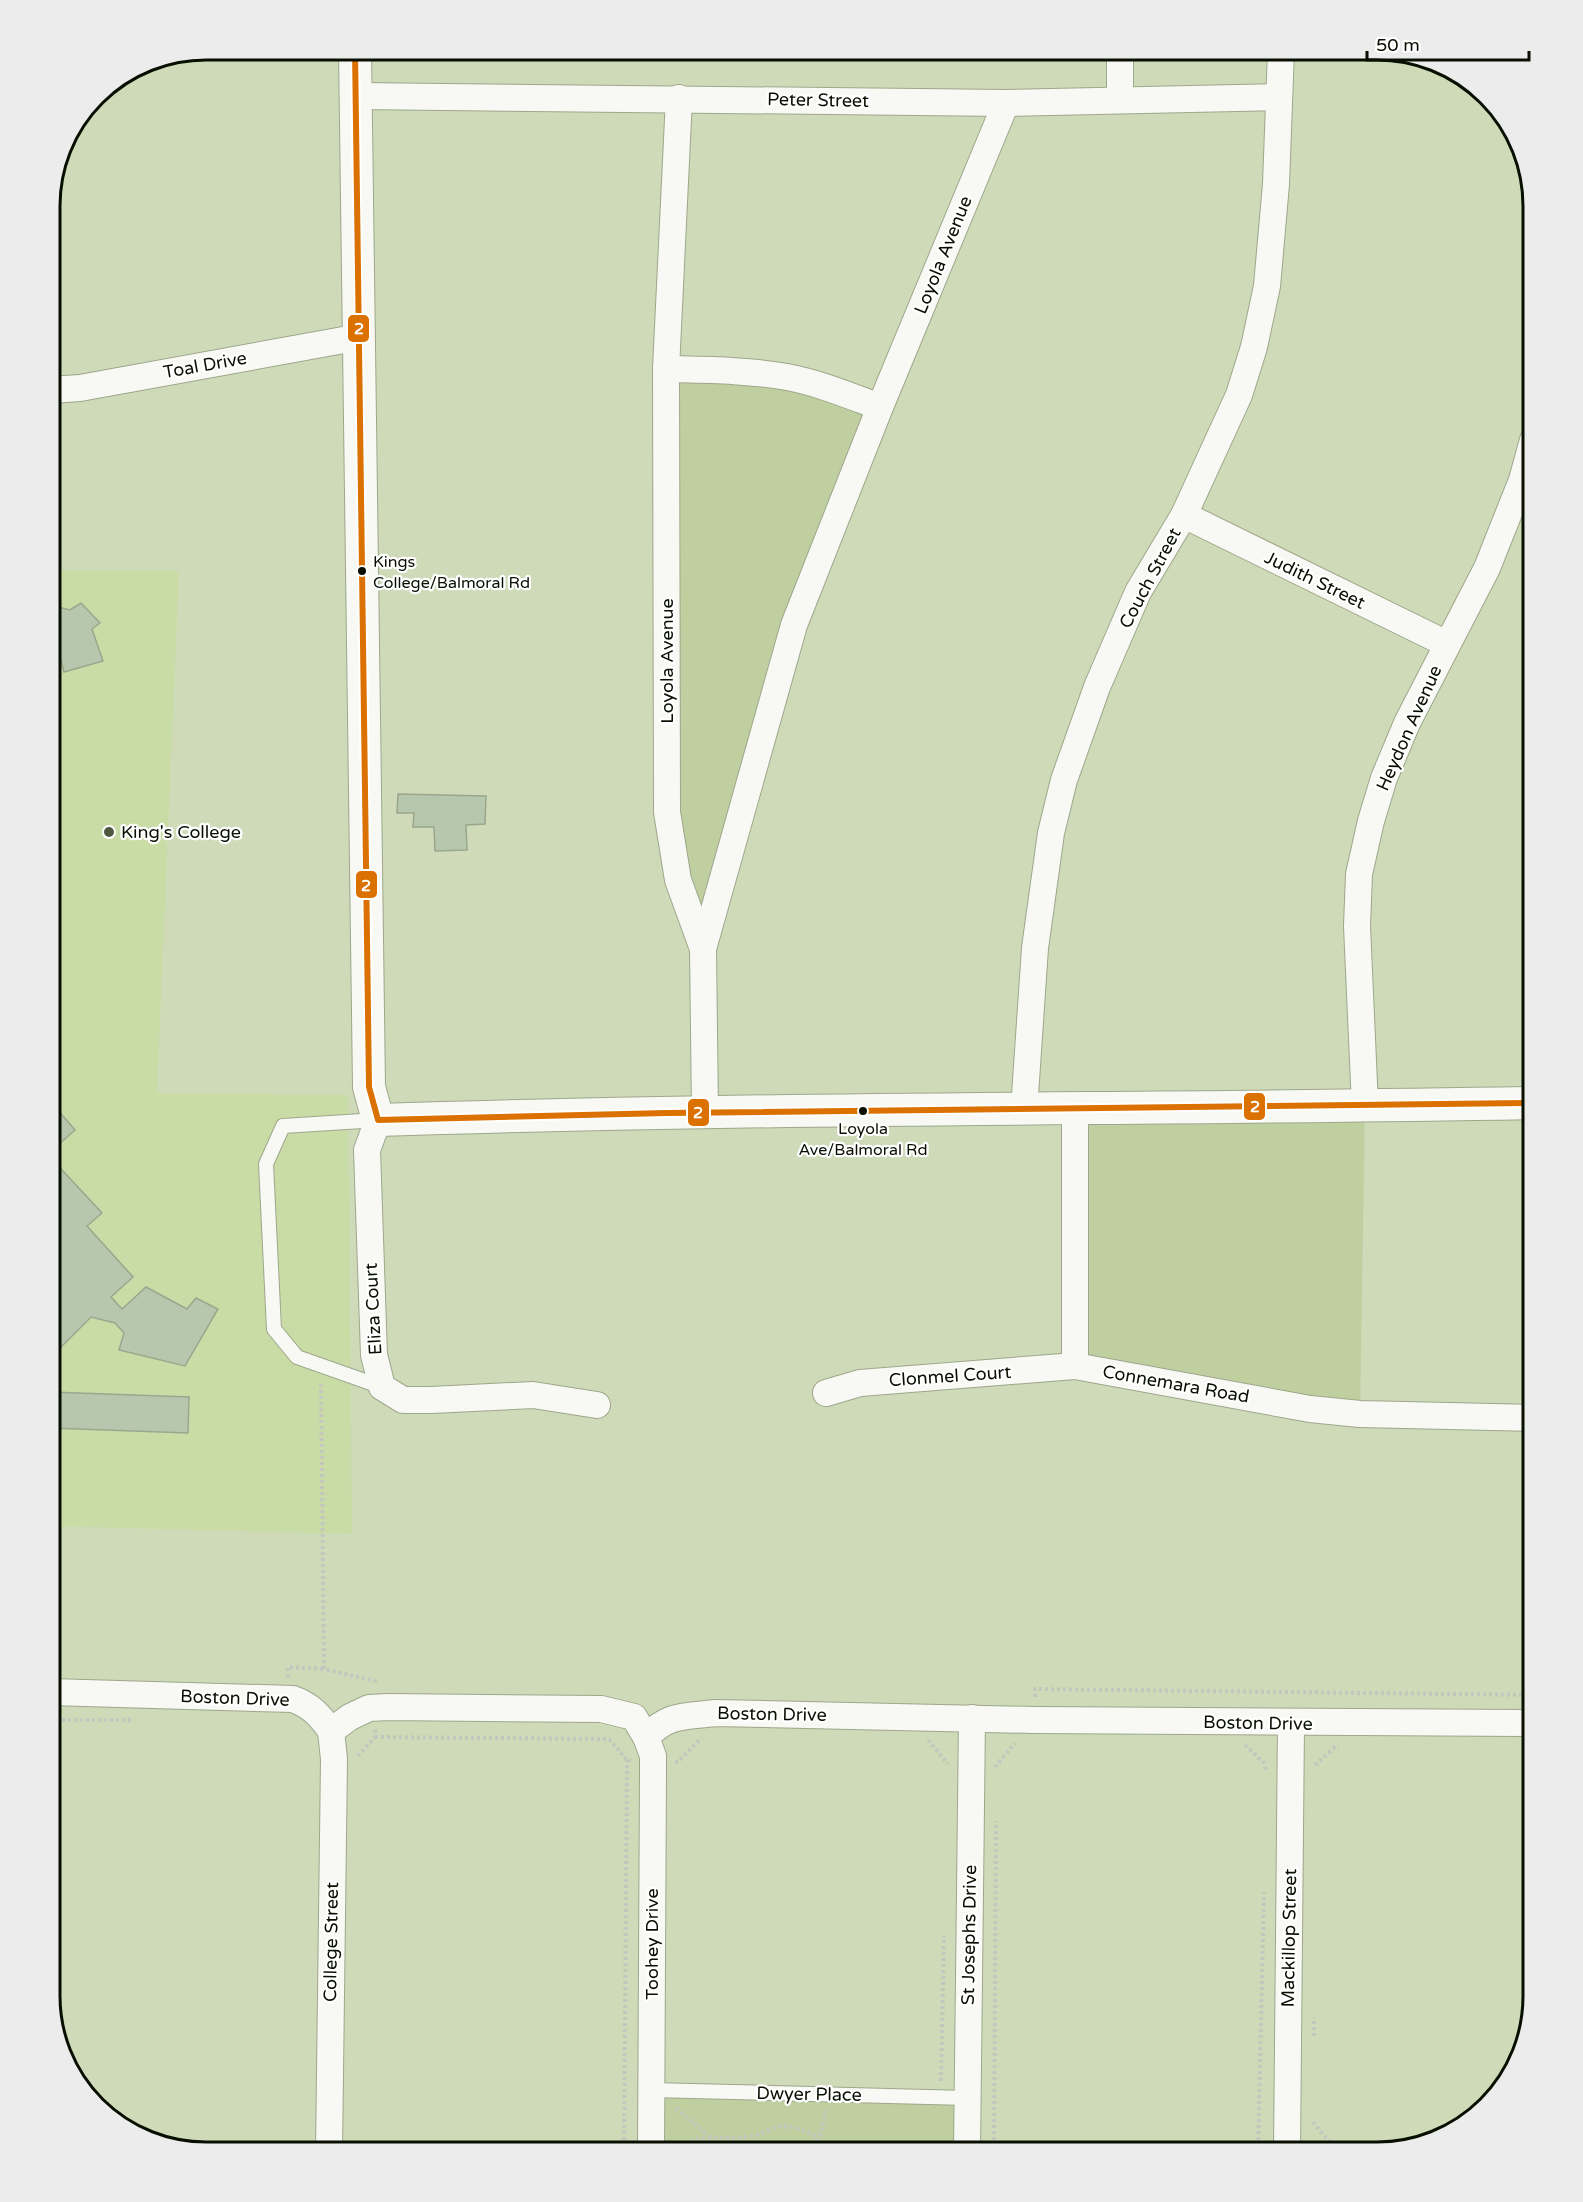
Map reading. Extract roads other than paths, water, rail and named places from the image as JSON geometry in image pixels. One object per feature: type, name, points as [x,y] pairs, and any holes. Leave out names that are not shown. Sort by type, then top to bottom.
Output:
[{"type":"street","points":[[356,60],[369,1087],[378,1120],[705,1113],[1523,1103]]},
{"type":"street","points":[[1120,60],[1120,100]]},
{"type":"street","name":"Couch Street","points":[[1024,1110],[1035,948],[1051,833],[1064,780],[1097,687],[1138,592],[1184,515],[1239,395],[1254,347],[1267,286],[1276,184],[1281,60]]},
{"type":"street","name":"Peter Street","points":[[357,96],[1006,103],[1279,97]]},
{"type":"street","name":"Loyola Avenue","points":[[679,98],[666,369],[667,812],[678,879],[702,949]]},
{"type":"street","name":"Loyola Avenue","points":[[705,1113],[702,949],[794,625],[880,407],[1006,103]]},
{"type":"street","name":"Toal Drive","points":[[60,389],[80,388],[360,337]]},
{"type":"street","points":[[666,369],[742,371],[789,378],[829,388],[880,407]]},
{"type":"street","name":"Heydon Avenue","points":[[1365,1106],[1357,926],[1359,874],[1383,778],[1407,723],[1487,568],[1523,491]]},
{"type":"street","name":"Judith Street","points":[[1184,515],[1447,644]]},
{"type":"street","points":[[1074,1366],[1075,1109]]},
{"type":"street","name":"Eliza Court","points":[[378,1120],[366,1150],[374,1355],[382,1387]]},
{"type":"street","name":"Clonmel Court","points":[[826,1393],[860,1383],[1074,1366]]},
{"type":"street","name":"Connemara Road","points":[[1074,1366],[1310,1408],[1360,1414],[1523,1418]]},
{"type":"street","points":[[382,1387],[403,1400],[431,1401],[533,1395],[597,1405]]},
{"type":"street","name":"Boston Drive","points":[[60,1692],[293,1699],[307,1704],[319,1713],[331,1731]]},
{"type":"street","points":[[331,1731],[350,1717],[375,1707],[601,1709],[634,1717],[646,1737]]},
{"type":"street","name":"Boston Drive","points":[[646,1737],[660,1723],[682,1716],[716,1713],[1034,1720],[1523,1723]]},
{"type":"street","name":"St Josephs Drive","points":[[967,2142],[972,1718]]},
{"type":"street","name":"Mackillop Street","points":[[1287,2142],[1291,1723]]},
{"type":"street","name":"College Street","points":[[329,2142],[334,1759],[331,1731]]},
{"type":"street","name":"Toohey Drive","points":[[646,1737],[652,1756],[653,1774],[654,2090],[651,2142]]},
{"type":"lane","points":[[378,1120],[282,1126],[266,1164],[274,1329],[297,1357],[382,1387]]},
{"type":"lane","name":"Dwyer Place","points":[[654,2090],[967,2098]]},
{"type":"place","name":"Kings College/Balmoral Rd","points":[[362,571]]},
{"type":"place","name":"King's College","points":[[109,832]]},
{"type":"place","name":"Loyola Ave/Balmoral Rd","points":[[863,1111]]}]
